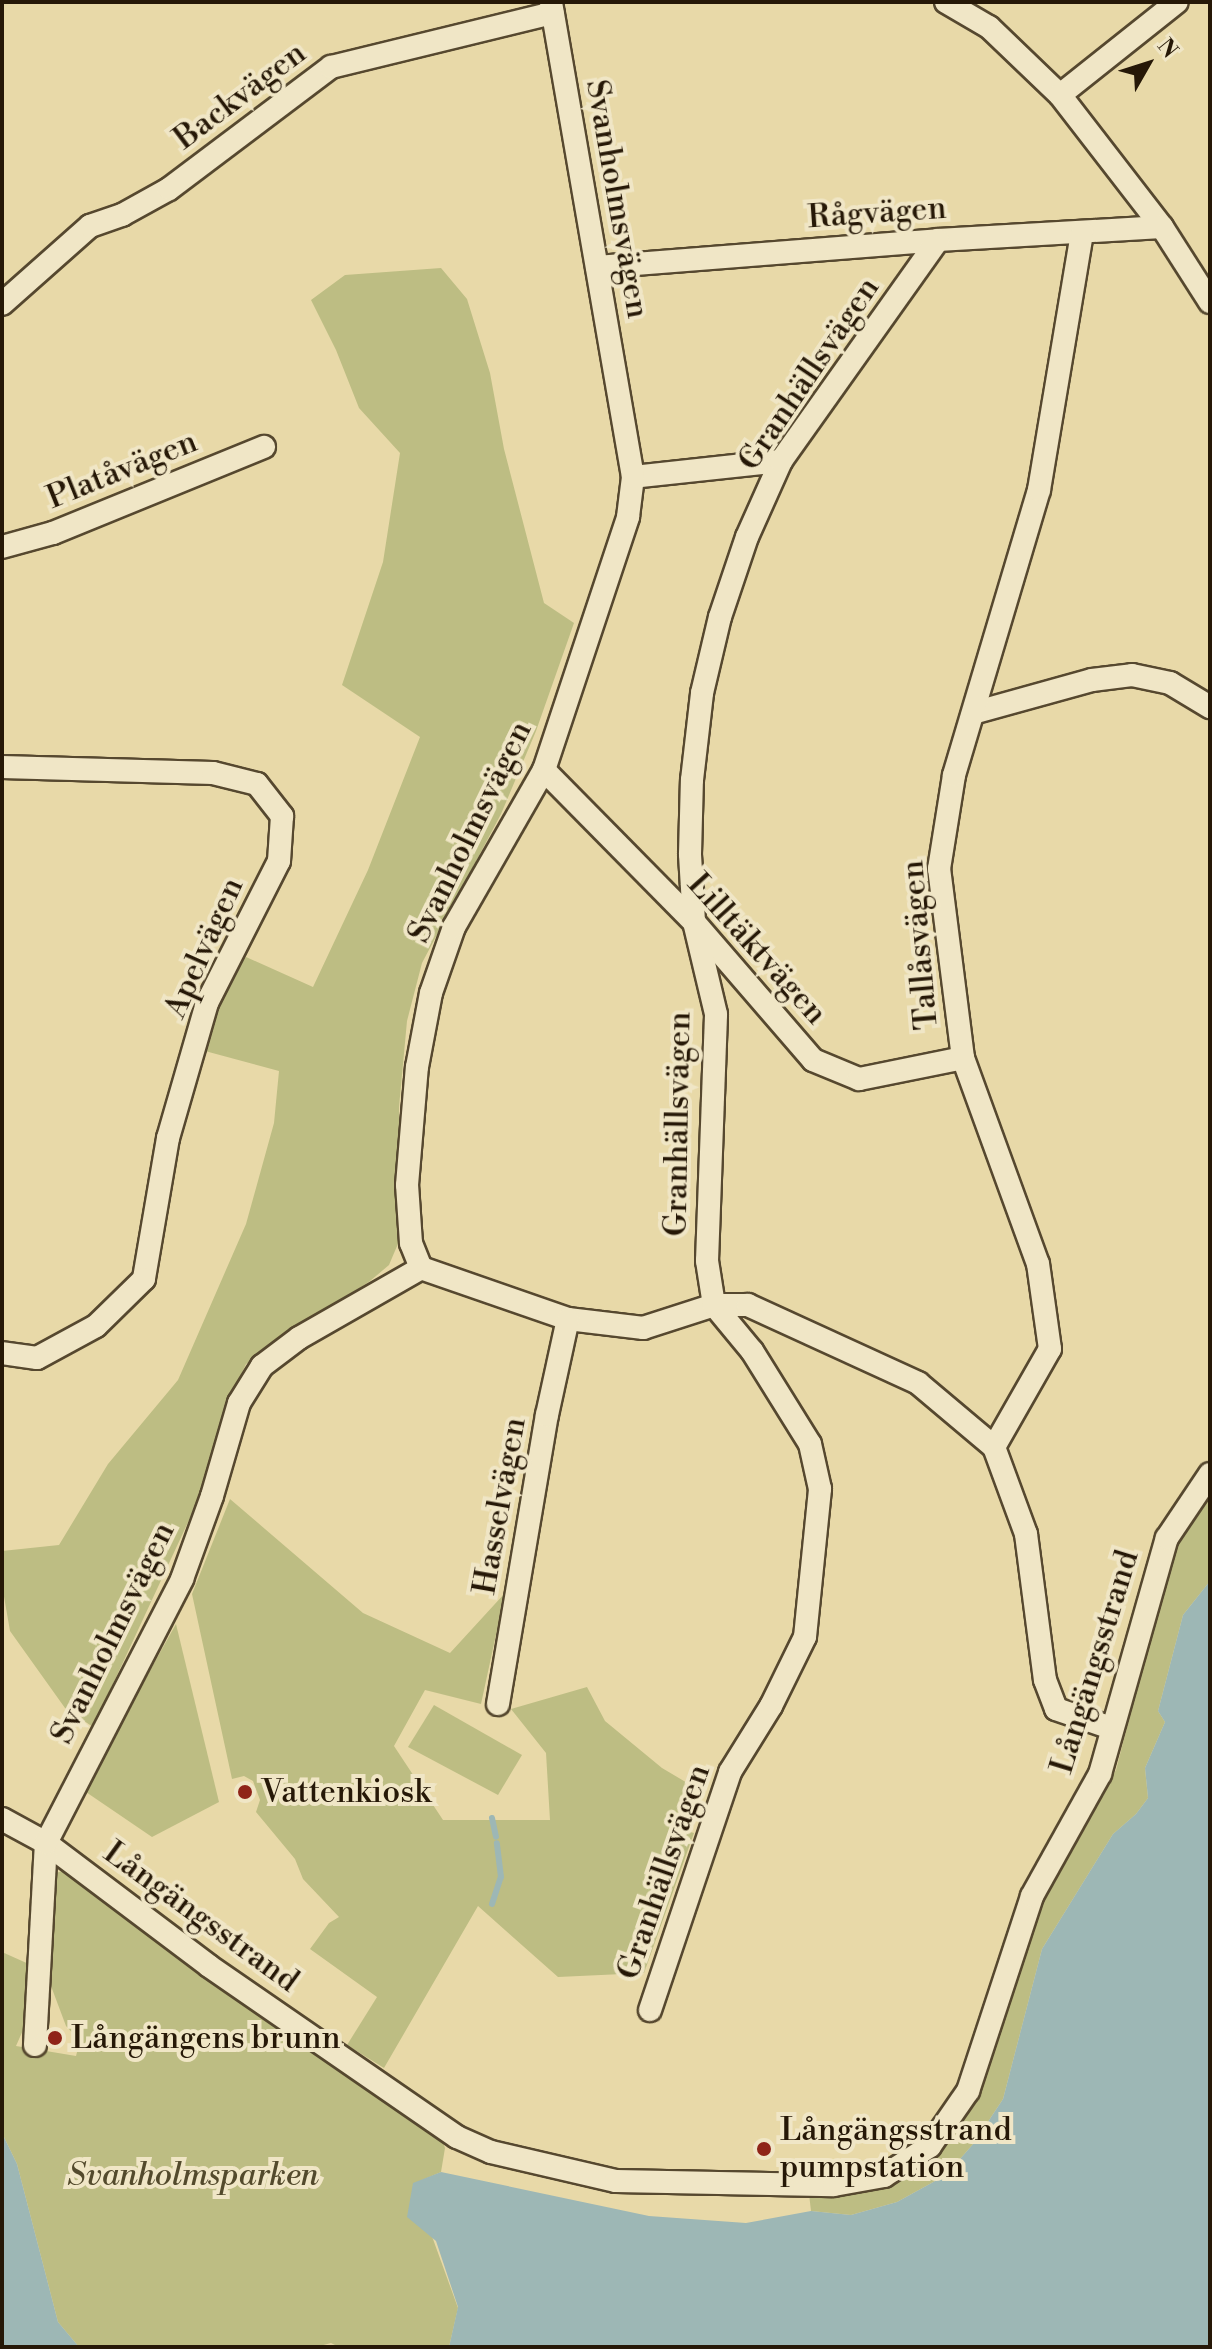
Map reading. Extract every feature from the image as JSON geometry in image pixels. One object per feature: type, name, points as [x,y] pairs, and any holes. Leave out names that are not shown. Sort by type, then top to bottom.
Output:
[{"type":"street","points":[[946,2],[989,27],[1060,95],[1162,227],[1210,302]]},
{"type":"street","points":[[1060,95],[1177,2]]},
{"type":"street","name":"Svanholmsvägen","points":[[35,2045],[46,1843],[182,1579],[212,1496],[239,1403],[262,1366],[299,1338],[421,1268],[411,1243],[407,1185],[417,1067],[431,993],[454,927],[544,770],[628,517],[633,477],[552,8]]},
{"type":"street","name":"Backvägen","points":[[2,304],[90,226],[122,215],[169,189],[331,67],[552,8]]},
{"type":"street","name":"Rågvägen","points":[[597,267],[938,240],[1162,227]]},
{"type":"street","name":"Tallåsvägen","points":[[994,1447],[1050,1349],[1038,1264],[963,1058],[939,869],[954,775],[1039,490],[1082,233]]},
{"type":"street","name":"Granhällsvägen","points":[[650,2010],[730,1772],[771,1706],[805,1637],[820,1489],[810,1444],[752,1351],[714,1305],[707,1261],[716,1014],[694,922],[690,854],[692,780],[702,693],[720,617],[747,537],[781,461],[938,240]]},
{"type":"street","name":"Platåvägen","points":[[2,547],[53,533],[264,447]]},
{"type":"street","points":[[633,477],[781,461]]},
{"type":"street","points":[[973,713],[1092,680],[1132,675],[1170,683],[1210,707]]},
{"type":"street","name":"Apelvägen","points":[[2,767],[213,773],[257,784],[282,816],[279,861],[203,1017],[168,1138],[144,1279],[96,1326],[37,1358],[2,1353]]},
{"type":"street","name":"Lilltäktvägen","points":[[544,770],[694,922],[813,1060],[859,1079],[963,1058]]},
{"type":"street","points":[[421,1268],[568,1319],[643,1328],[714,1305],[748,1305],[918,1383],[994,1447],[1026,1534],[1045,1680],[1056,1709],[1111,1728]]},
{"type":"street","name":"Hasselvägen","points":[[498,1704],[547,1415],[568,1319]]},
{"type":"street","name":"Långängsstrand","points":[[2,1819],[46,1843],[209,1966],[457,2137],[491,2152],[616,2181],[834,2185],[884,2176],[930,2146],[968,2091],[1027,1908],[1100,1774],[1167,1538],[1210,1474]]},
{"type":"green space","points":[[441,268],[467,299],[490,373],[504,449],[544,603],[574,623],[536,731],[501,814],[422,963],[407,1021],[399,1107],[400,1239],[389,1265],[246,1364],[230,1398],[196,1505],[93,1727],[65,1708],[10,1631],[2,1585],[2,1551],[59,1545],[108,1464],[178,1380],[246,1224],[274,1123],[279,1071],[205,1051],[214,1014],[228,981],[246,957],[313,987],[368,870],[420,737],[342,685],[383,562],[400,453],[359,408],[336,350],[311,300],[345,275]]},
{"type":"green space","points":[[1210,1488],[1210,1581],[1183,1615],[1158,1711],[1165,1722],[1145,1768],[1148,1798],[1136,1814],[1113,1834],[1042,1949],[1003,2099],[974,2143],[946,2175],[897,2202],[851,2215],[811,2211],[809,2194],[868,2186],[912,2171],[949,2138],[974,2102],[994,2027],[1051,1876],[1116,1770],[1175,1542]]},
{"type":"green space","points":[[230,1499],[363,1613],[450,1653],[505,1593],[481,1704],[425,1690],[394,1746],[443,1820],[550,1820],[546,1753],[511,1709],[587,1687],[605,1721],[662,1768],[689,1784],[675,1828],[694,1833],[644,1973],[558,1977],[478,1906],[384,2068],[347,2045],[377,1997],[310,1949],[329,1923],[339,1917],[303,1879],[295,1859],[256,1812],[260,1800],[253,1781],[244,1776],[232,1779],[192,1594]]},
{"type":"green space","points":[[176,1624],[219,1802],[152,1837],[83,1790]]},
{"type":"green space","points":[[434,1705],[522,1755],[498,1795],[408,1747]]},
{"type":"green space","name":"Svanholmsparken","points":[[65,1870],[438,2129],[445,2148],[441,2172],[413,2184],[458,2308],[449,2347],[339,2347],[331,2343],[316,2347],[79,2347],[58,2322],[17,2164],[2,2133],[2,1952],[31,1965],[38,1996],[16,2046],[76,2056],[80,2041],[66,2026],[51,1986],[53,1874]]},
{"type":"water","points":[[1210,1581],[1210,2347],[449,2347],[458,2307],[436,2241],[407,2217],[413,2183],[441,2172],[649,2216],[746,2223],[811,2211],[851,2215],[897,2202],[946,2175],[974,2143],[1003,2099],[1042,1949],[1113,1834],[1136,1814],[1148,1798],[1145,1768],[1165,1722],[1158,1711],[1183,1615]]},
{"type":"water","points":[[2,2133],[17,2164],[58,2322],[79,2347],[2,2347]]},
{"type":"waterway","points":[[492,1818],[496,1837]]},
{"type":"waterway","points":[[492,1904],[501,1877],[497,1843]]},
{"type":"place","name":"Vattenkiosk","points":[[245,1792]]},
{"type":"place","name":"Långängens brunn","points":[[55,2038]]},
{"type":"place","name":"Långängsstrand pumpstation","points":[[764,2149]]}]
